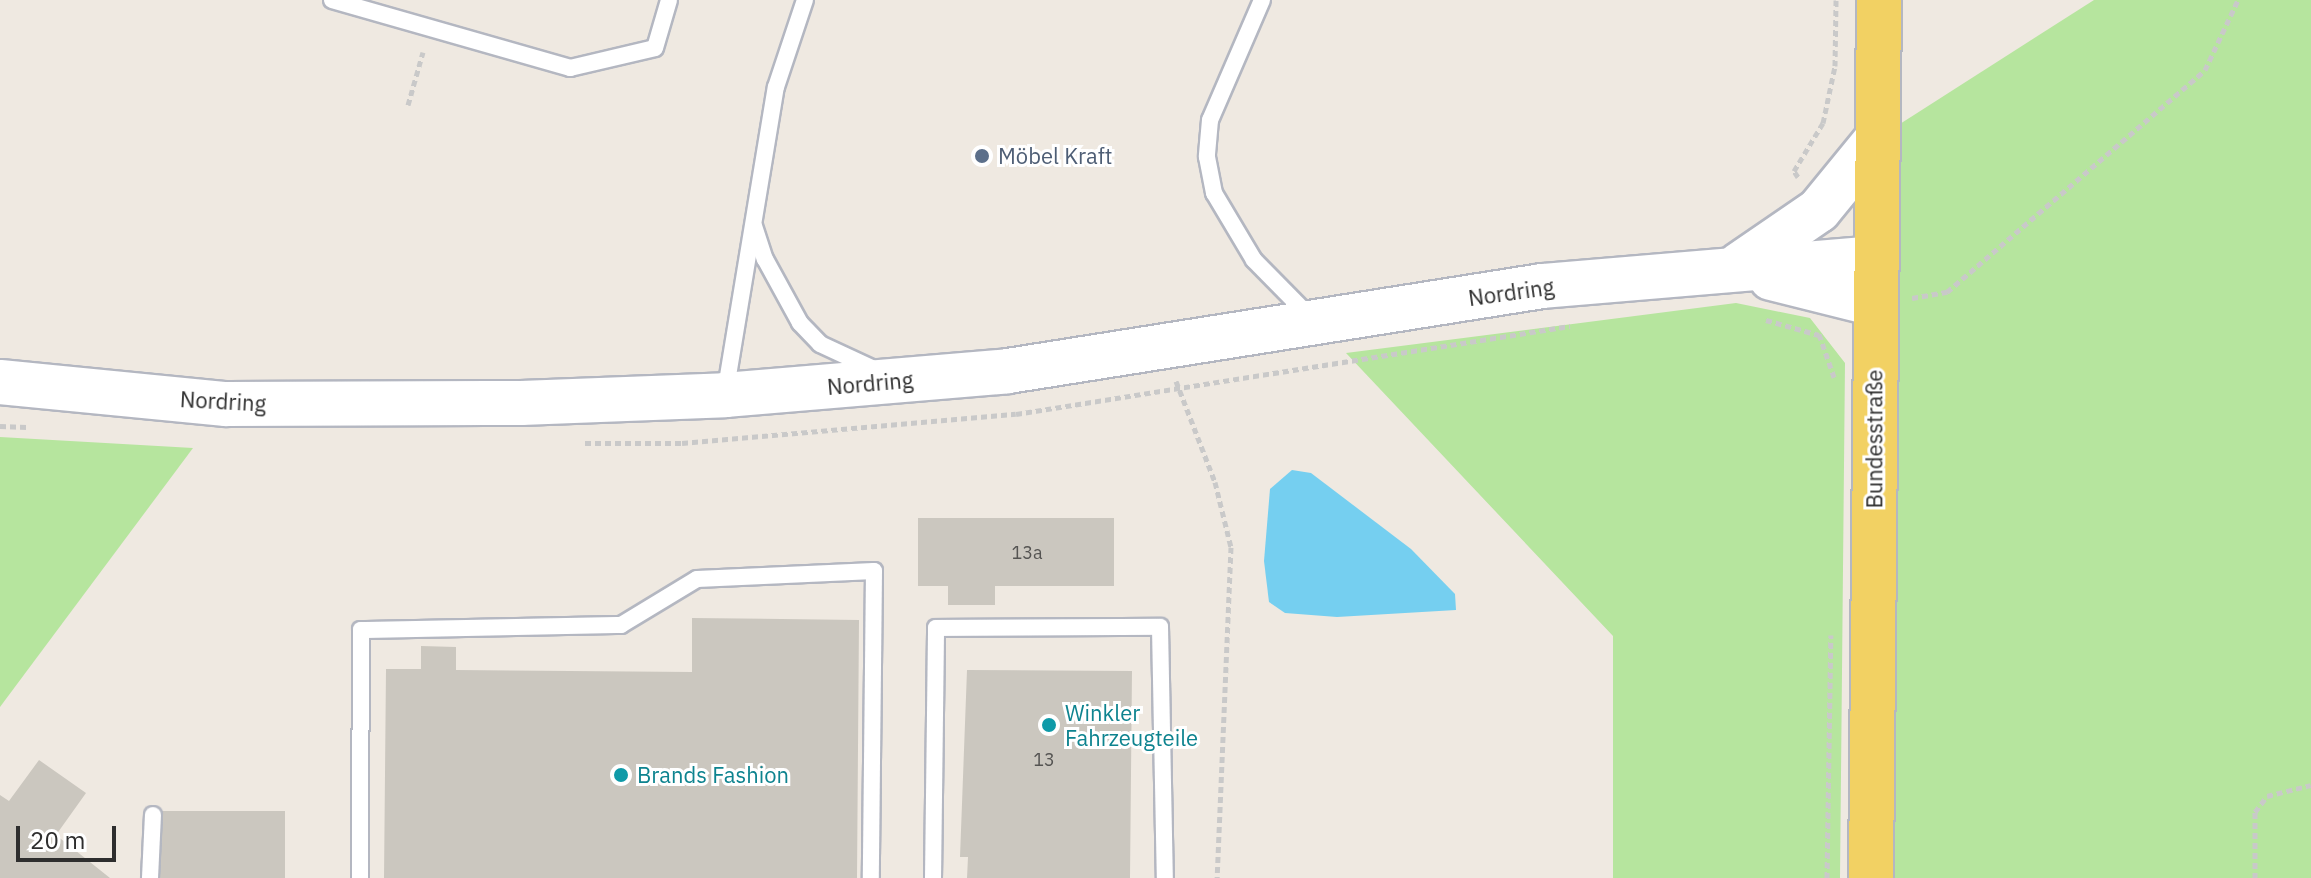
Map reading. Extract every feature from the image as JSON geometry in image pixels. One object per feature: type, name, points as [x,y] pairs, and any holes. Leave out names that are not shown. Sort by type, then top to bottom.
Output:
[{"type":"main road","name":"Bundesstraße","points":[[1871,878],[1879,0]]},
{"type":"street","name":"Nordring","points":[[1733,268],[1819,210],[1878,138]]},
{"type":"street","name":"Nordring","points":[[0,382],[226,404],[725,395],[907,380],[1161,348],[1542,286],[1876,258]]},
{"type":"street","name":"Nordring","points":[[1733,268],[1875,304]]},
{"type":"lane","points":[[332,0],[570,68],[655,48],[669,0]]},
{"type":"lane","points":[[725,395],[776,87],[805,0]]},
{"type":"lane","points":[[1262,0],[1210,120],[1207,157],[1214,193],[1254,260],[1315,322]]},
{"type":"lane","points":[[753,220],[765,259],[800,323],[820,344],[907,380]]},
{"type":"lane","points":[[360,878],[361,630],[621,625],[697,579],[874,571],[871,878]]},
{"type":"lane","points":[[933,878],[936,628],[1160,627],[1165,878]]},
{"type":"lane","points":[[150,878],[153,815]]},
{"type":"path","points":[[1875,304],[1947,292],[2205,70],[2238,0]]},
{"type":"path","points":[[1819,335],[1834,372],[1834,387]]},
{"type":"path","points":[[1161,348],[1215,482],[1231,547],[1217,878]]},
{"type":"path","points":[[1827,878],[1831,631]]},
{"type":"path","points":[[2255,878],[2255,812],[2267,796],[2311,785]]},
{"type":"green space","points":[[2094,0],[2311,0],[2311,878],[1871,878],[1878,138]]},
{"type":"green space","points":[[1736,303],[1810,318],[1845,363],[1840,878],[1613,878],[1613,636],[1346,353]]},
{"type":"green space","points":[[0,437],[193,448],[0,707]]},
{"type":"water","points":[[1292,470],[1311,473],[1411,549],[1455,594],[1456,610],[1337,617],[1285,613],[1269,602],[1264,561],[1270,489]]},
{"type":"building","points":[[918,518],[1114,518],[1114,586],[995,586],[995,605],[948,605],[948,586],[918,586]]},
{"type":"building","name":"Brands Fashion","points":[[692,618],[859,620],[857,878],[384,878],[386,669],[421,669],[421,646],[456,647],[456,670],[692,672]]},
{"type":"building","name":"Winkler Fahrzeugteile","points":[[967,670],[1132,671],[1130,878],[967,878],[968,857],[960,857]]},
{"type":"building","points":[[39,760],[86,793],[56,835],[110,878],[0,878],[0,795],[9,801]]},
{"type":"building","points":[[161,811],[285,811],[285,878],[160,878]]},
{"type":"place","name":"Möbel Kraft","points":[[982,156]]},
{"type":"place","name":"Winkler Fahrzeugteile","points":[[1049,725]]},
{"type":"place","name":"Brands Fashion","points":[[621,775]]}]
